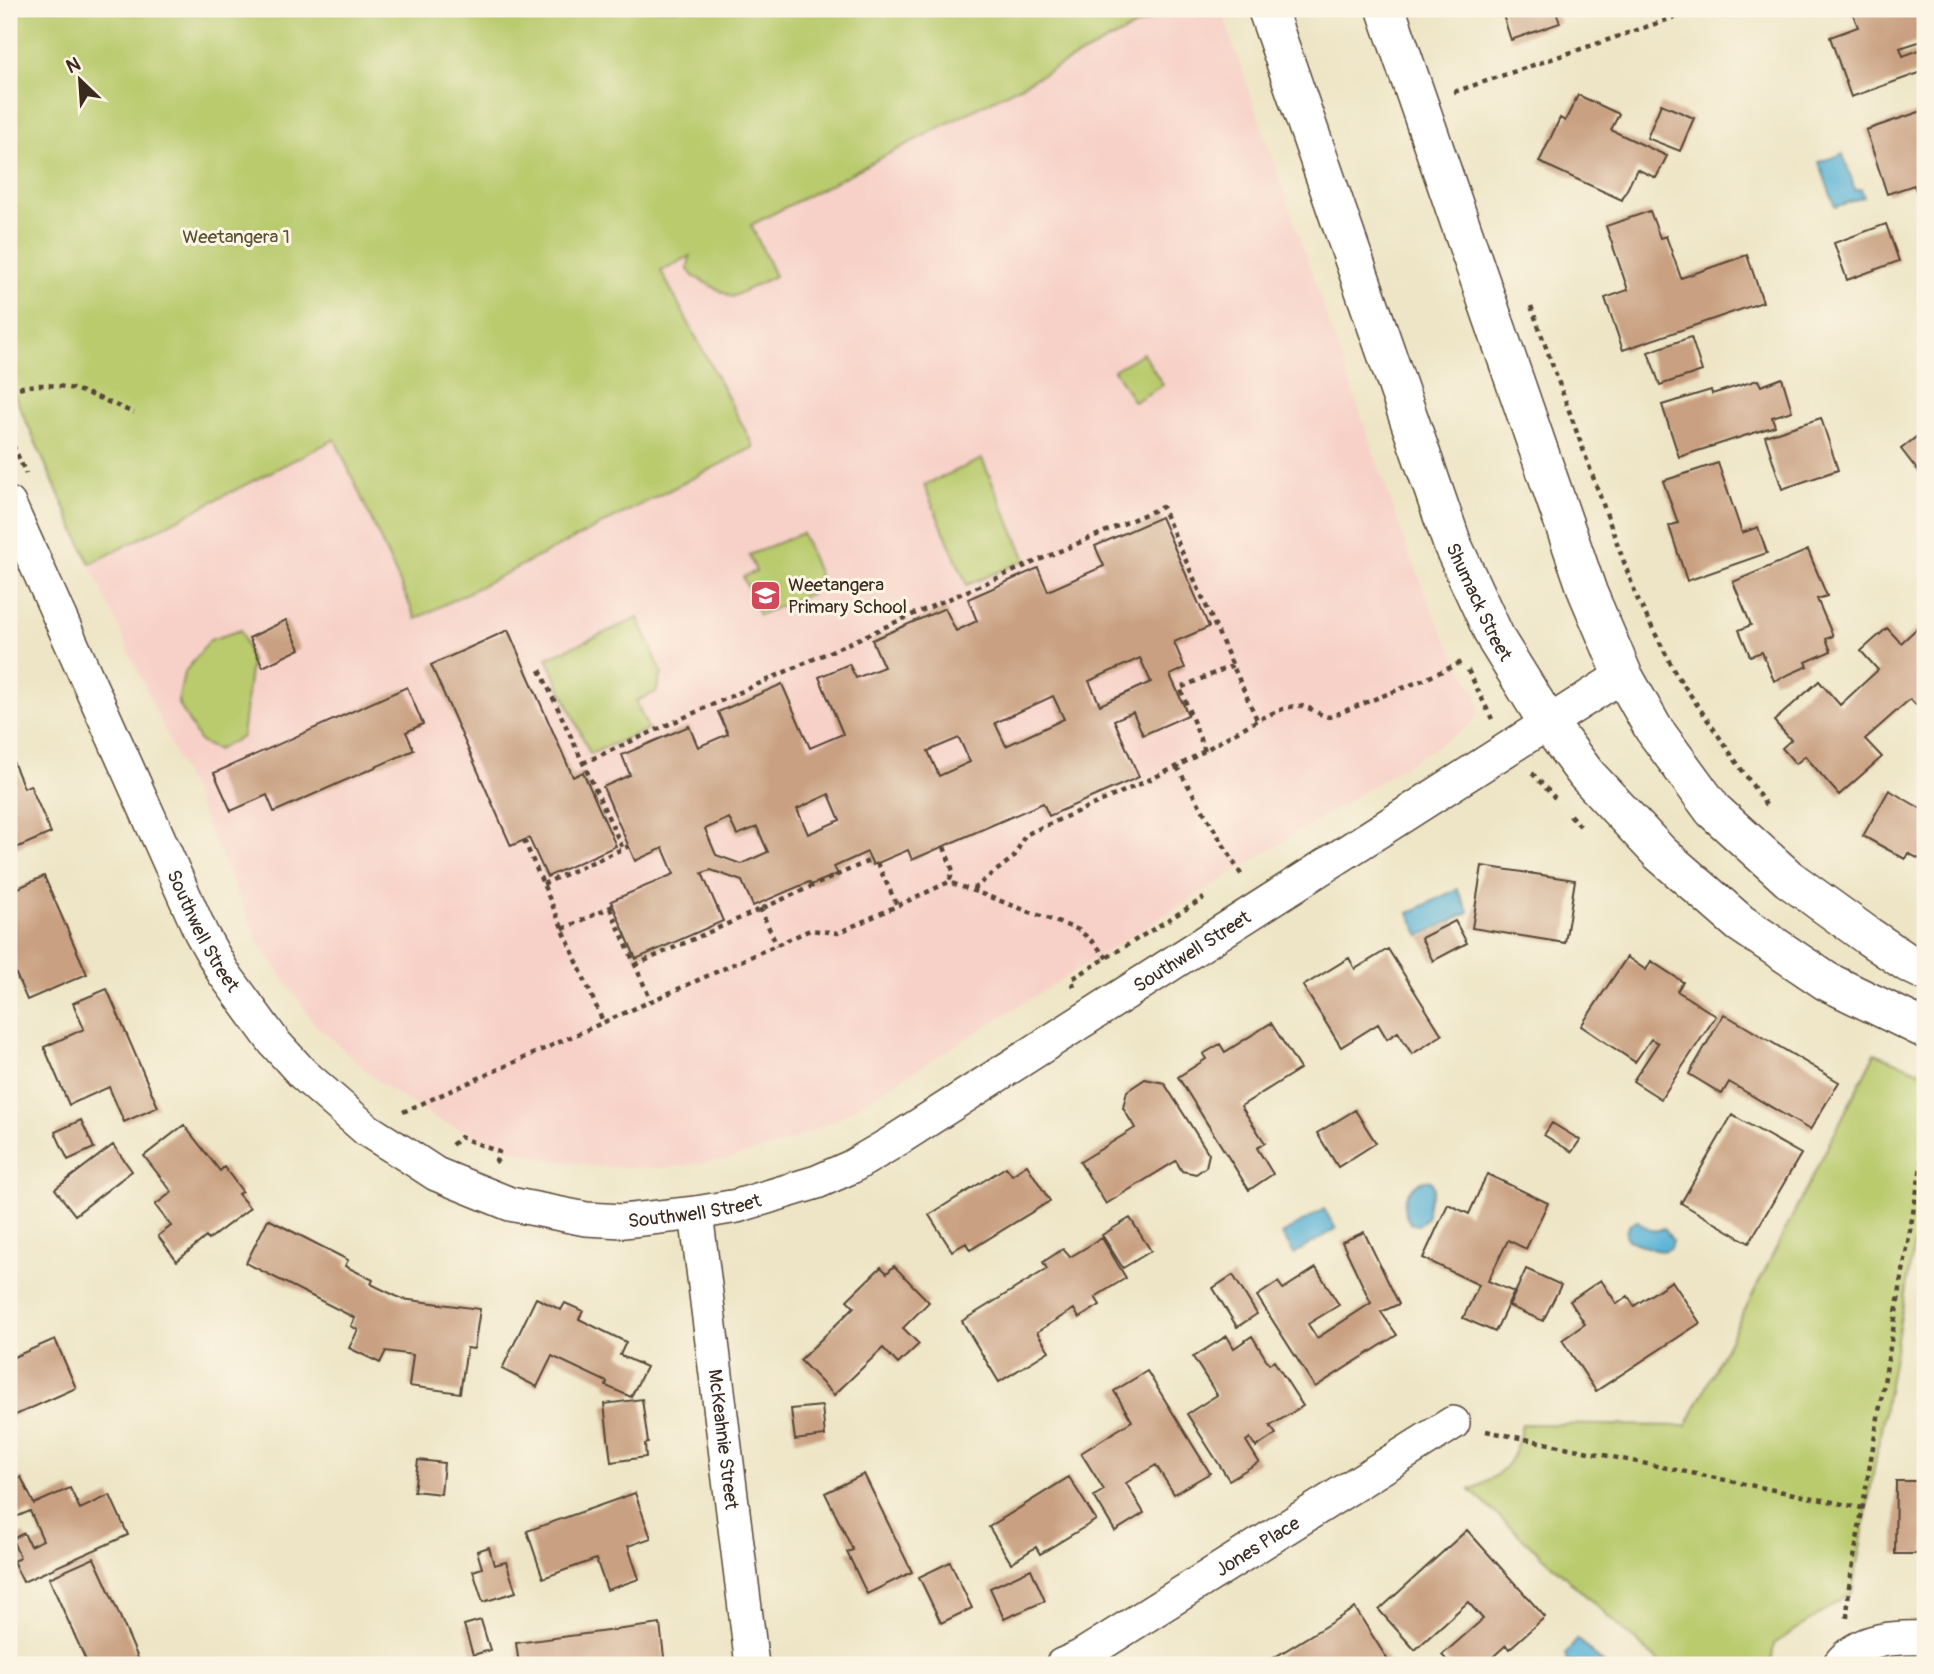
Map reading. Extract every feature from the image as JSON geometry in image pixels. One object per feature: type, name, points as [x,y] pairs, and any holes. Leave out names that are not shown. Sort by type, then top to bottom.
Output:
[{"type":"street","name":"Shumack Street","points":[[1267,9],[1453,546],[1497,641],[1548,723],[1586,774],[1660,853],[1740,923],[1826,981],[1925,1029]]},
{"type":"street","points":[[1386,9],[1588,593],[1623,674],[1653,728],[1713,810],[1789,879],[1868,936],[1925,971]]},
{"type":"street","name":"Southwell Street","points":[[19,493],[201,933],[223,972],[274,1042],[303,1074],[367,1130],[410,1157],[460,1185],[510,1204],[586,1219],[623,1221],[737,1206],[817,1182],[851,1167],[1623,674]]},
{"type":"street","name":"McKeahnie Street","points":[[696,1213],[752,1665]]},
{"type":"street","name":"Jones Place","points":[[1062,1665],[1080,1657],[1453,1423]]},
{"type":"street","points":[[1847,1657],[1870,1643],[1899,1637],[1925,1638]]},
{"type":"path","points":[[1454,92],[1699,9]]},
{"type":"path","points":[[1530,303],[1637,598],[1676,674],[1766,805],[1775,813]]},
{"type":"path","points":[[9,390],[30,384],[61,384],[134,413]]},
{"type":"path","points":[[9,436],[19,493]]},
{"type":"path","points":[[583,763],[907,617],[1163,507],[1258,722]]},
{"type":"path","points":[[972,890],[1014,857],[1025,835],[1177,766],[1258,722],[1293,706],[1314,709],[1329,717],[1412,685],[1464,661]]},
{"type":"path","points":[[1205,751],[1180,688],[1233,665]]},
{"type":"path","points":[[540,670],[623,849]]},
{"type":"path","points":[[1177,766],[1242,876]]},
{"type":"path","points":[[1523,777],[1534,775]]},
{"type":"path","points":[[524,840],[603,1022]]},
{"type":"path","points":[[543,884],[629,846]]},
{"type":"path","points":[[402,1113],[810,930],[838,933],[948,882],[953,871],[944,847]]},
{"type":"path","points":[[635,965],[871,860]]},
{"type":"path","points":[[877,863],[897,905]]},
{"type":"path","points":[[1230,882],[1252,869]]},
{"type":"path","points":[[948,882],[1079,930],[1107,958]]},
{"type":"path","points":[[1075,993],[1072,979],[1208,896]]},
{"type":"path","points":[[563,929],[612,907],[651,1001]]},
{"type":"path","points":[[760,908],[777,946]]},
{"type":"path","points":[[446,1147],[460,1137],[499,1152],[496,1160],[499,1167]]},
{"type":"path","points":[[1847,1657],[1849,1587],[1925,1143]]},
{"type":"path","points":[[1453,1423],[1862,1508]]},
{"type":"shaded area","name":"Weetangera Primary School","points":[[1169,9],[1221,9],[1405,543],[1439,625],[1478,697],[1479,713],[1469,726],[834,1121],[780,1145],[724,1160],[667,1168],[601,1167],[543,1158],[488,1142],[435,1118],[380,1083],[315,1024],[261,946],[90,564]]},
{"type":"green space","name":"Weetangera 1","points":[[9,9],[1169,9],[751,225],[775,276],[732,297],[693,276],[688,269],[690,256],[661,271],[754,447],[416,619],[335,439],[90,564],[9,383]]},
{"type":"green space","points":[[1143,353],[1163,385],[1134,402],[1114,370]]},
{"type":"green space","points":[[982,459],[1026,560],[967,585],[924,485]]},
{"type":"green space","points":[[802,533],[824,588],[759,615],[743,577],[756,571],[749,555]]},
{"type":"green space","points":[[638,618],[662,673],[656,692],[636,701],[648,729],[590,754],[547,658]]},
{"type":"green space","points":[[241,630],[251,661],[242,737],[217,750],[200,742],[178,702],[184,673],[210,640]]},
{"type":"green space","points":[[1875,1053],[1925,1073],[1925,1182],[1852,1593],[1774,1644],[1771,1665],[1662,1665],[1470,1490],[1492,1478],[1506,1465],[1516,1447],[1522,1424],[1686,1426]]},
{"type":"water","points":[[1843,154],[1855,190],[1861,189],[1864,197],[1835,207],[1819,162]]},
{"type":"water","points":[[1457,889],[1469,912],[1420,936],[1409,913]]},
{"type":"water","points":[[1424,1180],[1431,1181],[1434,1189],[1428,1203],[1427,1218],[1418,1225],[1410,1223],[1406,1217],[1404,1204],[1408,1193]]},
{"type":"water","points":[[1324,1209],[1336,1229],[1294,1254],[1282,1234]]},
{"type":"water","points":[[1637,1220],[1650,1230],[1664,1228],[1673,1241],[1671,1248],[1660,1251],[1628,1240],[1628,1228]]},
{"type":"water","points":[[1578,1639],[1605,1665],[1568,1663],[1565,1654]]},
{"type":"building","points":[[1501,9],[1555,9],[1560,23],[1511,40]]},
{"type":"building","points":[[1851,9],[1918,9],[1925,40],[1900,48],[1903,56],[1922,49],[1925,71],[1851,97],[1830,37],[1858,27]]},
{"type":"building","points":[[1578,95],[1619,114],[1611,130],[1667,156],[1656,178],[1637,169],[1622,200],[1539,162],[1560,118],[1565,121]]},
{"type":"building","points":[[1661,104],[1694,118],[1680,151],[1647,138]]},
{"type":"building","points":[[1925,110],[1925,216],[1914,185],[1887,194],[1866,130]]},
{"type":"building","points":[[1650,211],[1660,238],[1666,236],[1681,278],[1747,255],[1763,302],[1623,350],[1605,298],[1628,290],[1606,226]]},
{"type":"building","points":[[1886,224],[1899,261],[1847,280],[1834,243]]},
{"type":"building","points":[[1691,337],[1702,371],[1660,385],[1648,352]]},
{"type":"building","points":[[1782,378],[1792,411],[1772,417],[1775,426],[1679,457],[1662,405],[1711,390],[1712,394],[1758,380],[1761,386]]},
{"type":"building","points":[[1821,418],[1838,470],[1782,489],[1765,436]]},
{"type":"building","points":[[1925,430],[1925,480],[1901,449]]},
{"type":"building","points":[[1718,463],[1742,533],[1758,527],[1767,553],[1687,581],[1669,526],[1678,523],[1663,481]]},
{"type":"building","name":"Weetangera Primary School","points":[[1161,517],[1209,627],[1174,642],[1185,668],[1170,675],[1188,715],[1143,735],[1133,712],[1114,720],[1139,777],[1049,816],[1043,803],[912,860],[908,850],[873,865],[867,852],[834,867],[838,874],[811,885],[809,882],[753,906],[742,881],[711,870],[702,873],[723,921],[636,959],[611,901],[674,874],[663,848],[635,861],[603,787],[630,775],[622,755],[689,726],[698,747],[728,734],[718,712],[782,684],[810,748],[843,734],[819,677],[849,664],[856,678],[884,667],[872,640],[945,608],[956,631],[977,621],[968,599],[1038,568],[1048,591],[1104,566],[1095,546]],"holes":[[[1140,658],[1151,682],[1100,705],[1089,681]],[[1053,696],[1064,719],[1006,746],[995,723]],[[959,738],[970,762],[939,776],[928,751]],[[829,794],[840,820],[808,834],[797,809]],[[729,818],[737,835],[757,827],[768,852],[741,864],[716,855],[705,829]]]},
{"type":"building","points":[[1808,550],[1827,596],[1817,599],[1833,636],[1826,639],[1831,651],[1806,662],[1808,666],[1774,681],[1762,652],[1750,656],[1739,630],[1751,625],[1733,582]]},
{"type":"building","points":[[286,620],[300,649],[263,667],[249,638]]},
{"type":"building","points":[[1925,621],[1925,697],[1916,705],[1910,699],[1865,739],[1882,757],[1839,795],[1805,756],[1796,764],[1782,748],[1791,740],[1774,721],[1819,681],[1840,705],[1878,670],[1861,651],[1887,628],[1901,643]]},
{"type":"building","points":[[508,630],[573,777],[583,772],[616,846],[547,877],[529,838],[511,846],[431,665]]},
{"type":"building","points":[[407,687],[423,724],[406,732],[414,750],[274,812],[267,795],[231,811],[214,773]]},
{"type":"building","points":[[9,752],[24,788],[30,785],[51,833],[9,851]]},
{"type":"building","points":[[1889,790],[1925,811],[1925,862],[1908,853],[1905,859],[1863,836]]},
{"type":"building","points":[[1482,866],[1575,880],[1565,943],[1472,928]]},
{"type":"building","points":[[44,876],[87,974],[27,1000],[9,958],[9,888],[13,886],[14,890]]},
{"type":"building","points":[[1455,921],[1467,943],[1433,961],[1421,938]]},
{"type":"building","points":[[1388,949],[1442,1035],[1412,1054],[1398,1032],[1387,1039],[1378,1024],[1341,1047],[1303,986],[1349,958],[1355,969]]},
{"type":"building","points":[[1627,957],[1646,970],[1651,961],[1683,982],[1677,991],[1716,1016],[1661,1099],[1633,1081],[1658,1043],[1651,1039],[1635,1062],[1581,1026]]},
{"type":"building","points":[[107,989],[158,1107],[124,1122],[109,1087],[69,1105],[44,1047],[84,1029],[73,1003]]},
{"type":"building","points":[[1724,1014],[1839,1082],[1810,1130],[1729,1082],[1722,1094],[1689,1074]]},
{"type":"building","points":[[1271,1023],[1300,1069],[1241,1106],[1265,1143],[1257,1148],[1273,1174],[1249,1190],[1178,1077],[1206,1059],[1203,1054],[1220,1044],[1225,1052]]},
{"type":"building","points":[[1145,1079],[1164,1083],[1209,1154],[1206,1167],[1196,1174],[1182,1171],[1176,1161],[1106,1204],[1080,1162],[1135,1128],[1123,1108],[1127,1091]]},
{"type":"building","points":[[1355,1110],[1376,1143],[1338,1167],[1317,1133]]},
{"type":"building","points":[[1732,1115],[1801,1154],[1749,1243],[1681,1203]]},
{"type":"building","points":[[81,1120],[94,1148],[68,1160],[55,1132]]},
{"type":"building","points":[[1552,1123],[1580,1140],[1572,1152],[1544,1135]]},
{"type":"building","points":[[184,1125],[220,1171],[224,1167],[242,1191],[238,1194],[250,1208],[208,1240],[206,1237],[177,1261],[158,1236],[171,1226],[155,1205],[172,1192],[144,1156]]},
{"type":"building","points":[[113,1145],[132,1171],[75,1215],[55,1189]]},
{"type":"building","points":[[1027,1165],[1050,1201],[970,1250],[966,1243],[952,1251],[929,1215],[1006,1167],[1012,1175]]},
{"type":"building","points":[[1487,1174],[1548,1203],[1526,1249],[1508,1240],[1488,1281],[1514,1292],[1495,1332],[1463,1318],[1479,1285],[1423,1258],[1448,1204],[1469,1214]]},
{"type":"building","points":[[1130,1218],[1151,1251],[1123,1268],[1102,1235]]},
{"type":"building","points":[[268,1219],[348,1260],[345,1266],[373,1280],[371,1284],[402,1299],[480,1309],[474,1349],[467,1348],[460,1393],[409,1386],[413,1355],[386,1351],[380,1363],[349,1348],[358,1330],[351,1326],[355,1318],[246,1263]]},
{"type":"building","points":[[1364,1232],[1399,1304],[1381,1312],[1397,1335],[1315,1387],[1257,1296],[1278,1282],[1283,1289],[1316,1268],[1339,1305],[1308,1324],[1317,1338],[1371,1303],[1342,1242]]},
{"type":"building","points":[[1102,1238],[1126,1278],[1095,1297],[1100,1305],[1079,1318],[1074,1309],[1037,1332],[1049,1351],[999,1382],[962,1321],[1047,1269],[1043,1262],[1063,1249],[1070,1257]]},
{"type":"building","points":[[894,1266],[929,1302],[903,1328],[919,1344],[898,1364],[883,1348],[834,1395],[800,1360],[854,1307],[847,1300],[881,1267],[887,1273]]},
{"type":"building","points":[[1526,1269],[1561,1285],[1543,1321],[1509,1306]]},
{"type":"building","points":[[1233,1275],[1257,1314],[1237,1327],[1213,1288]]},
{"type":"building","points":[[1601,1280],[1617,1304],[1628,1296],[1634,1306],[1672,1281],[1700,1323],[1596,1391],[1562,1340],[1585,1324],[1570,1301]]},
{"type":"building","points":[[536,1298],[561,1310],[565,1303],[583,1311],[579,1319],[626,1342],[620,1355],[646,1367],[631,1397],[606,1386],[607,1382],[552,1356],[537,1387],[502,1369]]},
{"type":"building","points":[[1227,1336],[1234,1348],[1252,1336],[1269,1364],[1274,1361],[1303,1406],[1270,1426],[1276,1434],[1256,1447],[1250,1438],[1246,1441],[1259,1462],[1229,1480],[1187,1414],[1217,1395],[1193,1357]]},
{"type":"building","points":[[55,1339],[76,1388],[9,1418],[9,1359]]},
{"type":"building","points":[[1147,1371],[1210,1473],[1174,1494],[1156,1465],[1126,1483],[1144,1513],[1115,1531],[1094,1496],[1104,1490],[1081,1453],[1132,1421],[1114,1391]]},
{"type":"building","points":[[642,1399],[648,1443],[645,1444],[646,1457],[611,1462],[604,1404]]},
{"type":"building","points":[[822,1406],[825,1436],[795,1440],[791,1409]]},
{"type":"building","points":[[418,1460],[444,1463],[441,1494],[414,1491]]},
{"type":"building","points":[[864,1474],[912,1572],[867,1594],[847,1552],[853,1550],[825,1493]]},
{"type":"building","points":[[21,1477],[34,1504],[70,1488],[80,1509],[110,1495],[128,1535],[23,1582],[13,1561],[20,1558],[12,1539],[24,1533],[30,1546],[43,1540],[30,1511],[9,1520],[9,1483]]},
{"type":"building","points":[[1069,1477],[1096,1520],[1040,1554],[1036,1547],[1011,1563],[989,1527]]},
{"type":"building","points":[[1896,1481],[1925,1481],[1925,1554],[1895,1554]]},
{"type":"building","points":[[635,1493],[651,1538],[628,1546],[639,1579],[607,1590],[596,1559],[543,1578],[527,1531]]},
{"type":"building","points":[[1467,1530],[1545,1617],[1509,1649],[1506,1645],[1484,1665],[1451,1665],[1442,1655],[1483,1619],[1468,1602],[1415,1650],[1379,1610]]},
{"type":"building","points":[[489,1547],[494,1565],[506,1562],[516,1592],[483,1602],[473,1571],[482,1568],[477,1551]]},
{"type":"building","points":[[94,1558],[141,1665],[88,1665],[56,1594],[49,1578]]},
{"type":"building","points":[[950,1562],[972,1608],[941,1623],[919,1577]]},
{"type":"building","points":[[1031,1569],[1045,1601],[1004,1619],[990,1588]]},
{"type":"building","points":[[1355,1608],[1391,1665],[1362,1665],[1359,1661],[1352,1665],[1262,1665]]},
{"type":"building","points":[[481,1620],[490,1650],[473,1655],[464,1625]]},
{"type":"building","points":[[660,1624],[665,1665],[519,1665],[516,1643]]},
{"type":"place","name":"Weetangera Primary School","points":[[765,595]]}]
